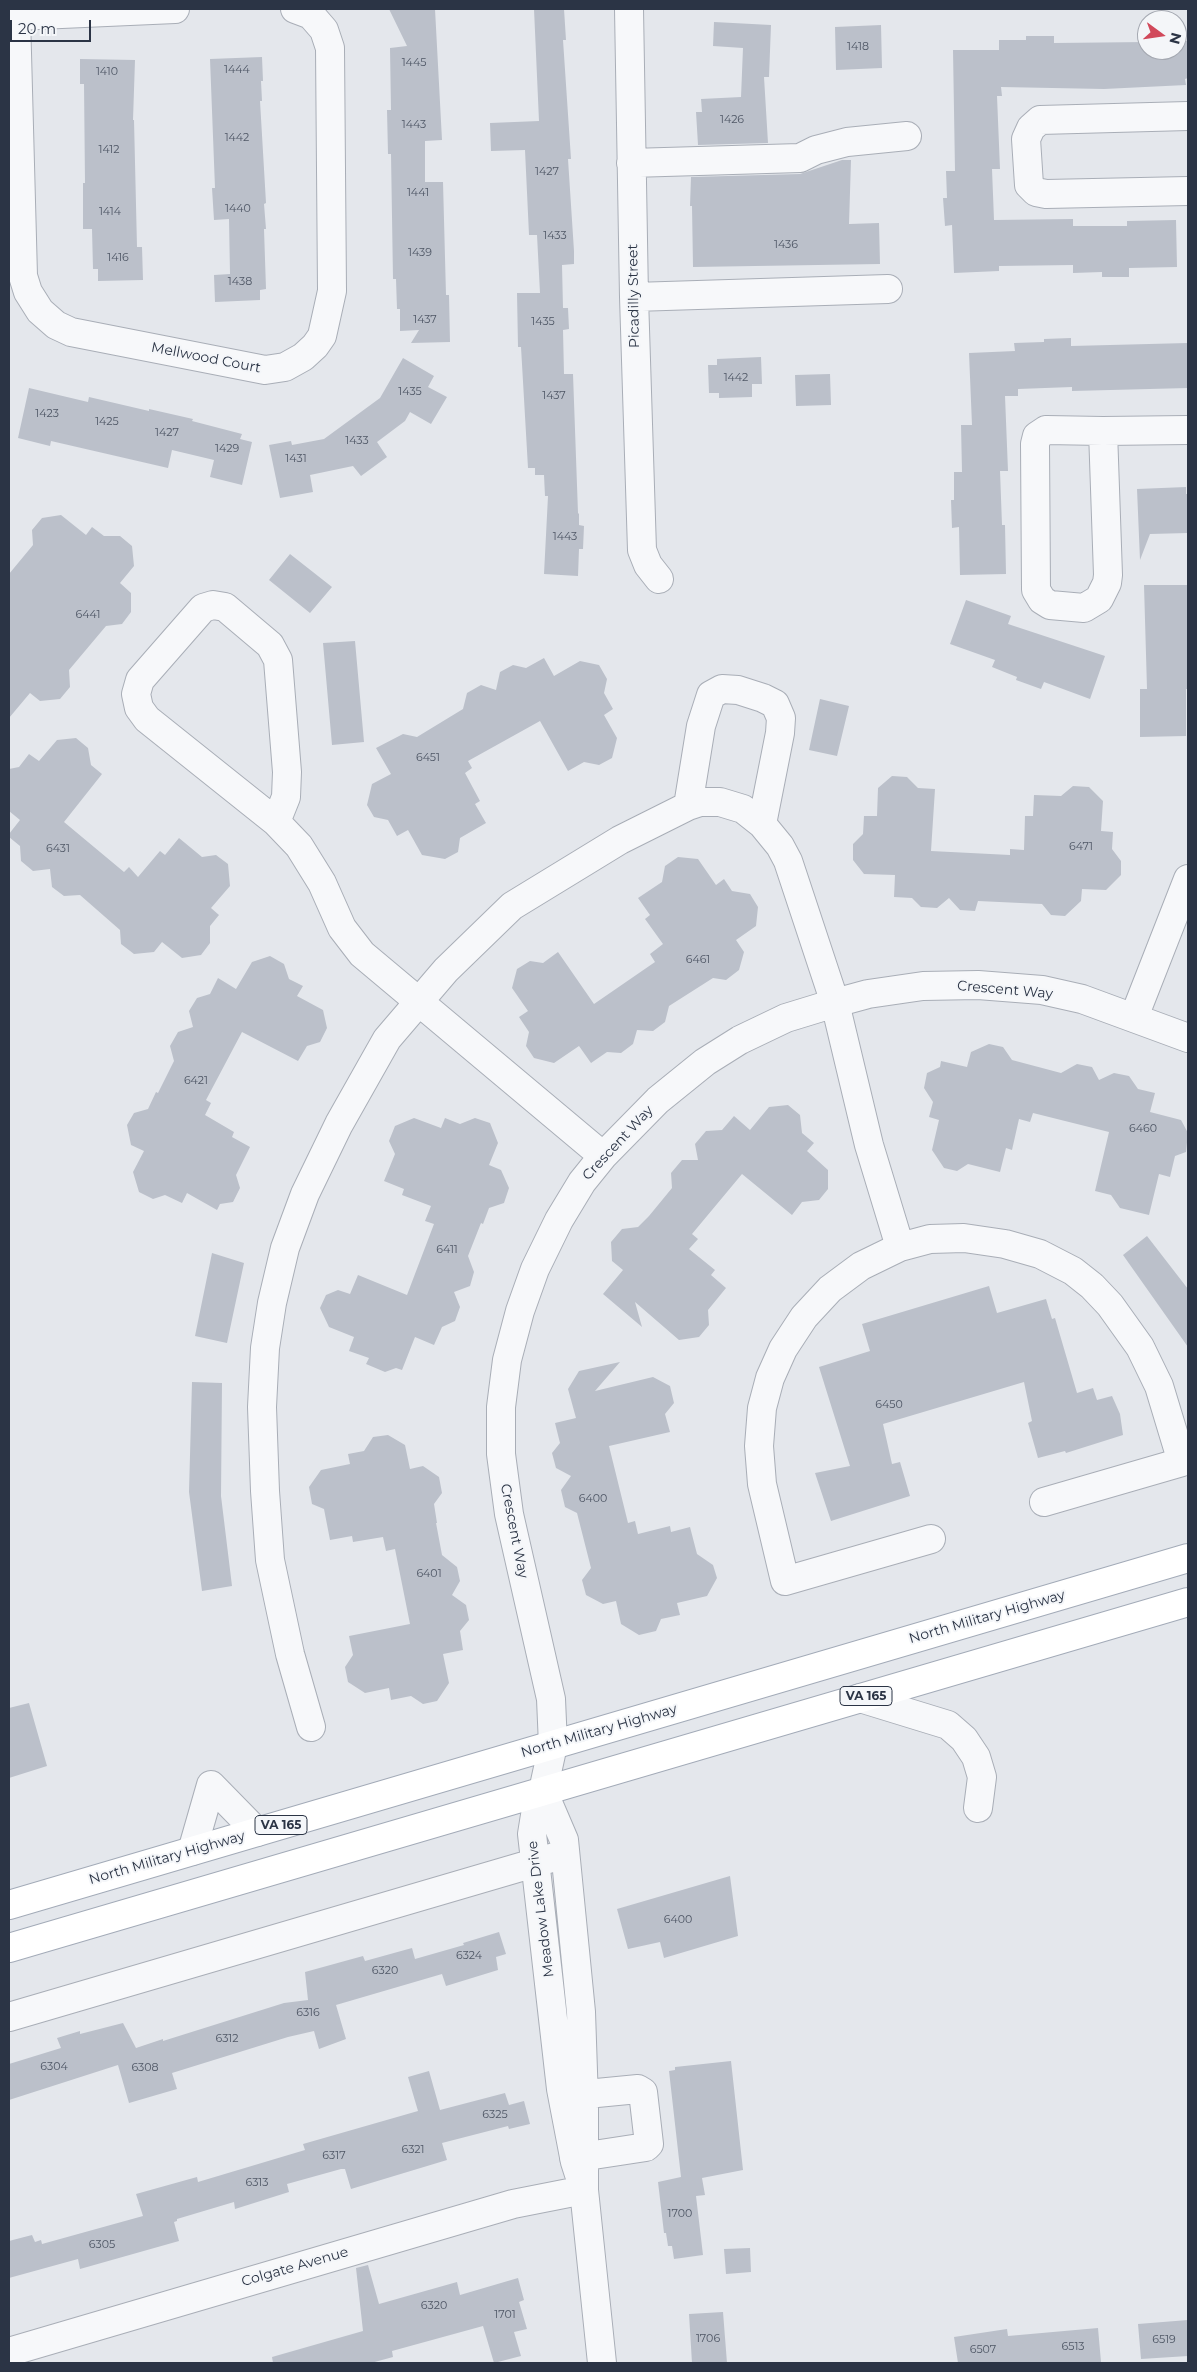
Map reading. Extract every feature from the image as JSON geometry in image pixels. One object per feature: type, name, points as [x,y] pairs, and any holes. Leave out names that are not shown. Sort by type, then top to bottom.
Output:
[{"type":"main road","name":"North Military Highway","points":[[9,1905],[1188,1558]]},
{"type":"main road","name":"VA 165","points":[[9,1948],[1188,1602]]},
{"type":"street","name":"Mellwood Court","points":[[175,9],[16,12],[24,276],[28,292],[40,311],[56,325],[71,332],[264,370],[285,366],[303,357],[315,346],[322,336],[332,290],[330,48],[324,30],[311,15],[295,9]]},
{"type":"street","name":"Picadilly Street","points":[[629,9],[634,297],[642,550],[648,565],[659,578]]},
{"type":"street","points":[[1188,116],[1040,120],[1031,128],[1026,139],[1029,185],[1036,192],[1046,194],[1188,191]]},
{"type":"street","points":[[632,163],[800,158],[816,150],[847,142],[907,136]]},
{"type":"street","points":[[634,297],[888,289]]},
{"type":"street","points":[[1103,431],[1107,583],[1099,598],[1084,608],[1050,605],[1042,600],[1036,590],[1036,444],[1038,436],[1046,430],[1188,430]]},
{"type":"street","points":[[276,822],[286,797],[288,772],[278,660],[270,645],[225,607],[213,605],[203,608],[140,680],[136,694],[139,708],[147,719],[276,822],[300,846],[322,883],[342,928],[362,954],[603,1156]]},
{"type":"street","points":[[688,806],[701,726],[712,694],[722,690],[738,690],[775,704],[781,718],[780,733],[762,824]]},
{"type":"street","points":[[311,1727],[290,1654],[270,1560],[265,1491],[262,1407],[265,1348],[270,1312],[284,1248],[305,1194],[339,1124],[387,1039],[446,970],[512,906],[620,840],[688,806],[700,802],[720,802],[743,809],[762,824],[780,846],[788,861],[835,1003],[869,1145],[900,1247]]},
{"type":"street","points":[[1134,1017],[1188,879]]},
{"type":"street","name":"Crescent Way","points":[[543,1791],[553,1745],[551,1699],[509,1514],[501,1454],[500,1407],[507,1360],[520,1311],[535,1269],[559,1220],[582,1182],[603,1156],[658,1100],[705,1062],[740,1040],[786,1018],[868,994],[923,986],[978,984],[1042,990],[1082,999],[1188,1038]]},
{"type":"street","points":[[931,1539],[785,1581],[762,1484],[759,1446],[762,1408],[770,1378],[783,1350],[804,1317],[830,1289],[861,1266],[900,1247],[930,1239],[964,1238],[1005,1244],[1040,1254],[1073,1271],[1092,1286],[1110,1304],[1140,1347],[1159,1386],[1182,1462],[1044,1502]]},
{"type":"street","points":[[860,1698],[948,1725],[964,1739],[976,1757],[982,1777],[978,1808]]},
{"type":"street","points":[[192,1851],[211,1785],[257,1832]]},
{"type":"street","name":"Meadow Lake Drive","points":[[543,1791],[564,1840],[581,2012],[573,2095]]},
{"type":"street","name":"Meadow Lake Drive","points":[[543,1791],[536,1809],[532,1834],[535,1863],[573,2095],[602,2363]]},
{"type":"street","points":[[9,2016],[565,1854]]},
{"type":"street","points":[[573,2095],[638,2088],[643,2092],[649,2144],[646,2147],[579,2157]]},
{"type":"street","name":"Colgate Avenue","points":[[9,2352],[514,2204],[584,2190]]},
{"type":"building","points":[[389,9],[435,9],[442,140],[425,141],[425,182],[443,182],[446,295],[449,295],[450,342],[411,343],[419,330],[400,331],[400,309],[397,309],[396,279],[393,279],[391,154],[388,154],[387,110],[391,110],[390,48],[407,46]]},
{"type":"building","points":[[534,9],[564,9],[566,40],[563,40],[571,159],[568,159],[574,264],[562,265],[563,308],[568,308],[569,329],[563,330],[564,374],[573,374],[578,513],[579,525],[584,526],[583,549],[579,549],[578,576],[544,574],[548,496],[545,496],[544,475],[535,475],[535,468],[528,468],[521,347],[518,347],[517,293],[540,293],[537,235],[529,235],[525,150],[491,151],[490,123],[539,121]]},
{"type":"building","points":[[714,22],[771,25],[769,77],[764,77],[768,143],[698,145],[696,112],[702,112],[701,99],[741,97],[743,48],[713,46]]},
{"type":"building","points":[[881,25],[882,68],[836,70],[835,27]]},
{"type":"building","points":[[1026,36],[1054,36],[1054,43],[1137,42],[1137,60],[1187,60],[1188,41],[1188,78],[1185,79],[1186,85],[1104,89],[1001,87],[1002,96],[997,96],[1000,169],[992,169],[994,220],[1073,219],[1073,226],[1127,226],[1127,221],[1176,220],[1177,267],[1129,268],[1129,277],[1102,277],[1102,272],[1073,273],[1073,265],[999,266],[999,271],[954,273],[952,225],[945,226],[943,198],[947,198],[946,171],[955,171],[953,50],[999,50],[999,40],[1026,40]]},
{"type":"building","points":[[262,57],[263,81],[261,81],[262,101],[260,101],[266,203],[264,204],[266,229],[264,229],[266,289],[260,290],[260,300],[215,302],[214,275],[230,274],[229,219],[214,220],[212,188],[215,188],[210,59]]},
{"type":"building","points":[[80,59],[135,60],[133,120],[137,247],[142,247],[143,280],[98,281],[98,269],[93,269],[92,229],[83,229],[83,183],[85,183],[84,84],[80,84]]},
{"type":"building","points":[[842,160],[851,160],[849,224],[879,223],[880,264],[693,267],[692,206],[690,206],[691,177],[800,174]]},
{"type":"building","points":[[1071,338],[1071,346],[1188,343],[1188,388],[1072,391],[1072,387],[1018,389],[1018,396],[1005,396],[1008,471],[1000,471],[1002,525],[1005,525],[1006,574],[960,575],[959,527],[952,528],[951,500],[954,500],[954,472],[962,472],[961,425],[972,425],[969,353],[1015,351],[1014,343],[1044,342],[1044,339]]},
{"type":"building","points":[[761,357],[762,384],[752,384],[752,397],[719,398],[719,393],[709,393],[708,365],[717,365],[717,359]]},
{"type":"building","points":[[403,358],[434,376],[428,387],[447,397],[431,424],[410,412],[405,421],[377,442],[387,457],[361,476],[353,466],[310,475],[313,492],[280,498],[269,445],[291,441],[292,445],[324,439],[380,398]]},
{"type":"building","points":[[830,374],[831,405],[796,406],[795,375]]},
{"type":"building","points":[[29,388],[88,402],[89,397],[149,411],[149,409],[193,419],[192,421],[242,434],[240,439],[252,442],[242,485],[210,477],[214,460],[172,450],[168,468],[51,441],[50,446],[18,438]]},
{"type":"building","points":[[1186,487],[1186,494],[1188,494],[1188,533],[1150,534],[1140,560],[1137,489]]},
{"type":"building","points":[[61,515],[86,535],[92,527],[104,536],[120,536],[132,546],[134,566],[120,583],[131,593],[131,612],[122,624],[106,626],[69,670],[70,687],[60,699],[40,701],[30,693],[9,718],[9,574],[33,545],[32,530],[42,518]]},
{"type":"building","points":[[290,554],[332,587],[310,613],[269,580]]},
{"type":"building","points":[[1144,585],[1187,585],[1188,689],[1186,689],[1186,736],[1140,737],[1140,689],[1147,689]]},
{"type":"building","points":[[966,600],[1011,616],[1008,624],[1105,656],[1090,699],[1044,682],[1041,689],[1016,680],[1017,677],[992,667],[995,660],[950,644]]},
{"type":"building","points":[[355,641],[364,742],[332,745],[323,643]]},
{"type":"building","points":[[544,658],[554,676],[580,661],[599,665],[607,679],[604,693],[613,709],[604,715],[617,738],[612,758],[599,765],[584,762],[568,771],[540,721],[468,761],[472,768],[465,773],[480,801],[475,804],[486,823],[460,838],[458,852],[445,859],[422,855],[408,830],[397,836],[388,820],[374,817],[367,805],[372,784],[391,774],[376,748],[403,734],[417,737],[463,709],[467,693],[481,685],[496,690],[500,672],[513,665],[526,668]]},
{"type":"building","points":[[820,699],[849,706],[837,756],[809,750]]},
{"type":"building","points":[[76,738],[88,748],[91,765],[102,774],[64,822],[124,872],[129,867],[138,877],[160,851],[165,855],[179,838],[202,857],[216,855],[228,864],[230,886],[211,908],[219,915],[210,926],[210,943],[201,955],[182,958],[162,942],[154,952],[134,954],[121,944],[120,930],[80,895],[64,896],[52,887],[50,869],[33,871],[21,861],[20,846],[9,837],[9,834],[20,820],[9,811],[9,769],[19,767],[29,754],[39,761],[57,740]]},
{"type":"building","points":[[892,776],[907,777],[918,788],[935,789],[931,851],[1010,855],[1010,849],[1024,850],[1025,816],[1033,816],[1034,795],[1061,796],[1073,786],[1089,787],[1103,801],[1101,831],[1113,832],[1112,849],[1121,861],[1121,875],[1106,890],[1082,889],[1081,901],[1065,916],[1051,915],[1042,904],[978,901],[975,911],[960,910],[949,898],[937,908],[921,907],[912,898],[894,897],[895,875],[864,874],[853,860],[853,844],[863,834],[864,816],[877,816],[878,788]]},
{"type":"building","points":[[678,857],[698,859],[716,885],[724,879],[732,891],[750,894],[758,907],[756,926],[736,940],[744,952],[739,970],[726,980],[713,978],[669,1006],[665,1022],[653,1031],[637,1030],[633,1044],[621,1053],[607,1052],[591,1063],[579,1046],[554,1063],[534,1058],[526,1046],[529,1032],[519,1017],[528,1011],[512,988],[517,969],[530,961],[543,963],[558,952],[594,1004],[655,962],[650,954],[663,944],[645,919],[650,915],[638,898],[662,882],[665,866]]},
{"type":"building","points":[[270,956],[284,964],[289,979],[303,986],[297,996],[323,1010],[327,1028],[320,1042],[307,1046],[298,1061],[242,1032],[206,1100],[211,1103],[205,1115],[234,1132],[232,1137],[250,1147],[236,1175],[240,1188],[233,1202],[220,1204],[217,1210],[187,1193],[182,1203],[165,1195],[153,1199],[139,1192],[133,1172],[144,1151],[131,1145],[127,1125],[134,1113],[148,1109],[156,1092],[158,1093],[174,1061],[170,1046],[178,1032],[193,1027],[189,1011],[197,998],[210,994],[218,978],[236,989],[252,962]]},
{"type":"building","points":[[989,1044],[1003,1047],[1012,1060],[1061,1073],[1077,1064],[1092,1067],[1099,1080],[1114,1073],[1129,1076],[1138,1089],[1155,1093],[1150,1112],[1181,1120],[1188,1133],[1186,1152],[1175,1156],[1170,1177],[1159,1174],[1149,1215],[1120,1208],[1111,1195],[1095,1191],[1109,1132],[1033,1113],[1030,1122],[1019,1119],[1012,1150],[1006,1148],[1000,1172],[968,1164],[957,1171],[944,1168],[932,1150],[939,1120],[929,1117],[933,1102],[924,1088],[927,1073],[940,1067],[941,1061],[967,1067],[971,1052]]},
{"type":"building","points":[[788,1105],[800,1115],[802,1133],[814,1143],[807,1151],[828,1170],[828,1189],[819,1200],[802,1202],[792,1215],[742,1174],[692,1234],[698,1239],[689,1249],[715,1270],[711,1275],[726,1288],[708,1310],[709,1325],[699,1337],[679,1340],[635,1302],[642,1327],[603,1294],[623,1270],[612,1261],[611,1242],[622,1229],[638,1227],[649,1216],[672,1188],[671,1173],[682,1160],[698,1160],[695,1144],[706,1131],[722,1130],[734,1116],[750,1130],[769,1107]]},
{"type":"building","points":[[414,1118],[441,1128],[445,1118],[460,1124],[475,1118],[490,1123],[498,1143],[489,1165],[501,1170],[509,1188],[504,1203],[489,1208],[483,1224],[481,1223],[468,1256],[474,1272],[470,1286],[454,1292],[460,1307],[455,1321],[442,1327],[434,1345],[415,1337],[402,1370],[396,1368],[385,1372],[366,1364],[369,1358],[349,1351],[354,1337],[329,1327],[320,1308],[326,1295],[338,1290],[350,1294],[358,1275],[407,1295],[434,1224],[425,1221],[431,1206],[402,1195],[404,1189],[384,1181],[395,1154],[389,1141],[395,1126]]},
{"type":"building","points":[[1147,1236],[1188,1289],[1188,1347],[1123,1255]]},
{"type":"building","points":[[212,1253],[244,1263],[227,1343],[195,1336]]},
{"type":"building","points":[[989,1286],[997,1313],[1046,1299],[1052,1319],[1055,1318],[1077,1393],[1093,1388],[1097,1400],[1112,1396],[1120,1414],[1123,1435],[1066,1453],[1065,1451],[1038,1458],[1028,1423],[1032,1421],[1024,1382],[883,1424],[892,1464],[900,1462],[910,1496],[831,1521],[815,1473],[850,1466],[819,1367],[870,1351],[862,1324]]},
{"type":"building","points":[[620,1362],[595,1391],[653,1377],[670,1386],[674,1403],[665,1414],[670,1432],[609,1446],[628,1523],[635,1521],[638,1534],[670,1526],[671,1532],[690,1527],[697,1554],[713,1565],[717,1578],[707,1596],[677,1603],[680,1615],[661,1619],[656,1631],[639,1635],[621,1624],[616,1601],[603,1604],[586,1595],[582,1580],[591,1568],[577,1513],[565,1507],[561,1490],[571,1476],[556,1468],[552,1453],[560,1443],[555,1423],[576,1418],[568,1389],[579,1371]]},
{"type":"building","points":[[192,1382],[222,1383],[221,1496],[232,1586],[202,1591],[189,1492]]},
{"type":"building","points":[[388,1435],[405,1445],[410,1469],[423,1466],[439,1477],[442,1493],[434,1504],[442,1555],[457,1567],[460,1581],[452,1595],[466,1605],[469,1620],[460,1631],[463,1650],[443,1654],[449,1683],[437,1701],[423,1704],[411,1696],[391,1700],[389,1688],[365,1693],[348,1682],[345,1667],[353,1655],[349,1636],[410,1624],[395,1549],[386,1551],[383,1537],[353,1542],[352,1536],[330,1540],[324,1509],[312,1504],[309,1487],[321,1470],[350,1464],[348,1454],[364,1451],[373,1437]]},
{"type":"building","points":[[29,1703],[47,1766],[9,1778],[9,1708]]},
{"type":"building","points":[[730,1876],[738,1936],[664,1958],[660,1942],[628,1949],[617,1909]]},
{"type":"building","points":[[499,1932],[506,1954],[496,1957],[498,1970],[446,1986],[442,1974],[336,2005],[346,2039],[319,2049],[314,2031],[288,2037],[172,2073],[177,2089],[129,2103],[118,2065],[9,2100],[9,2064],[61,2048],[57,2038],[80,2031],[80,2034],[123,2023],[136,2048],[284,2003],[308,2000],[305,1972],[363,1956],[365,1961],[412,1948],[415,1959],[464,1945],[463,1943]]},
{"type":"building","points":[[731,2061],[743,2170],[702,2178],[705,2195],[696,2196],[703,2255],[674,2259],[672,2246],[668,2246],[666,2233],[664,2233],[658,2182],[681,2177],[669,2071],[675,2070],[675,2067]]},
{"type":"building","points":[[429,2071],[440,2110],[505,2093],[509,2105],[524,2101],[530,2124],[509,2129],[508,2126],[442,2143],[447,2160],[351,2189],[345,2169],[341,2169],[287,2184],[289,2192],[235,2209],[234,2202],[177,2219],[174,2222],[179,2241],[80,2269],[78,2259],[9,2278],[9,2241],[32,2235],[35,2242],[41,2240],[42,2244],[143,2216],[136,2194],[197,2177],[198,2182],[305,2150],[303,2144],[418,2111],[408,2077]]},
{"type":"building","points":[[750,2248],[751,2272],[726,2274],[724,2249]]},
{"type":"building","points":[[368,2265],[379,2304],[457,2282],[460,2295],[518,2278],[524,2300],[519,2302],[527,2329],[514,2332],[521,2356],[494,2363],[483,2326],[392,2351],[393,2357],[371,2363],[273,2363],[272,2357],[363,2331],[356,2268]]},
{"type":"building","points":[[723,2312],[727,2363],[692,2363],[689,2314]]},
{"type":"building","points":[[1188,2320],[1188,2356],[1141,2359],[1138,2324]]},
{"type":"building","points":[[1098,2328],[1101,2362],[958,2363],[954,2337],[1007,2329],[1008,2336]]}]
